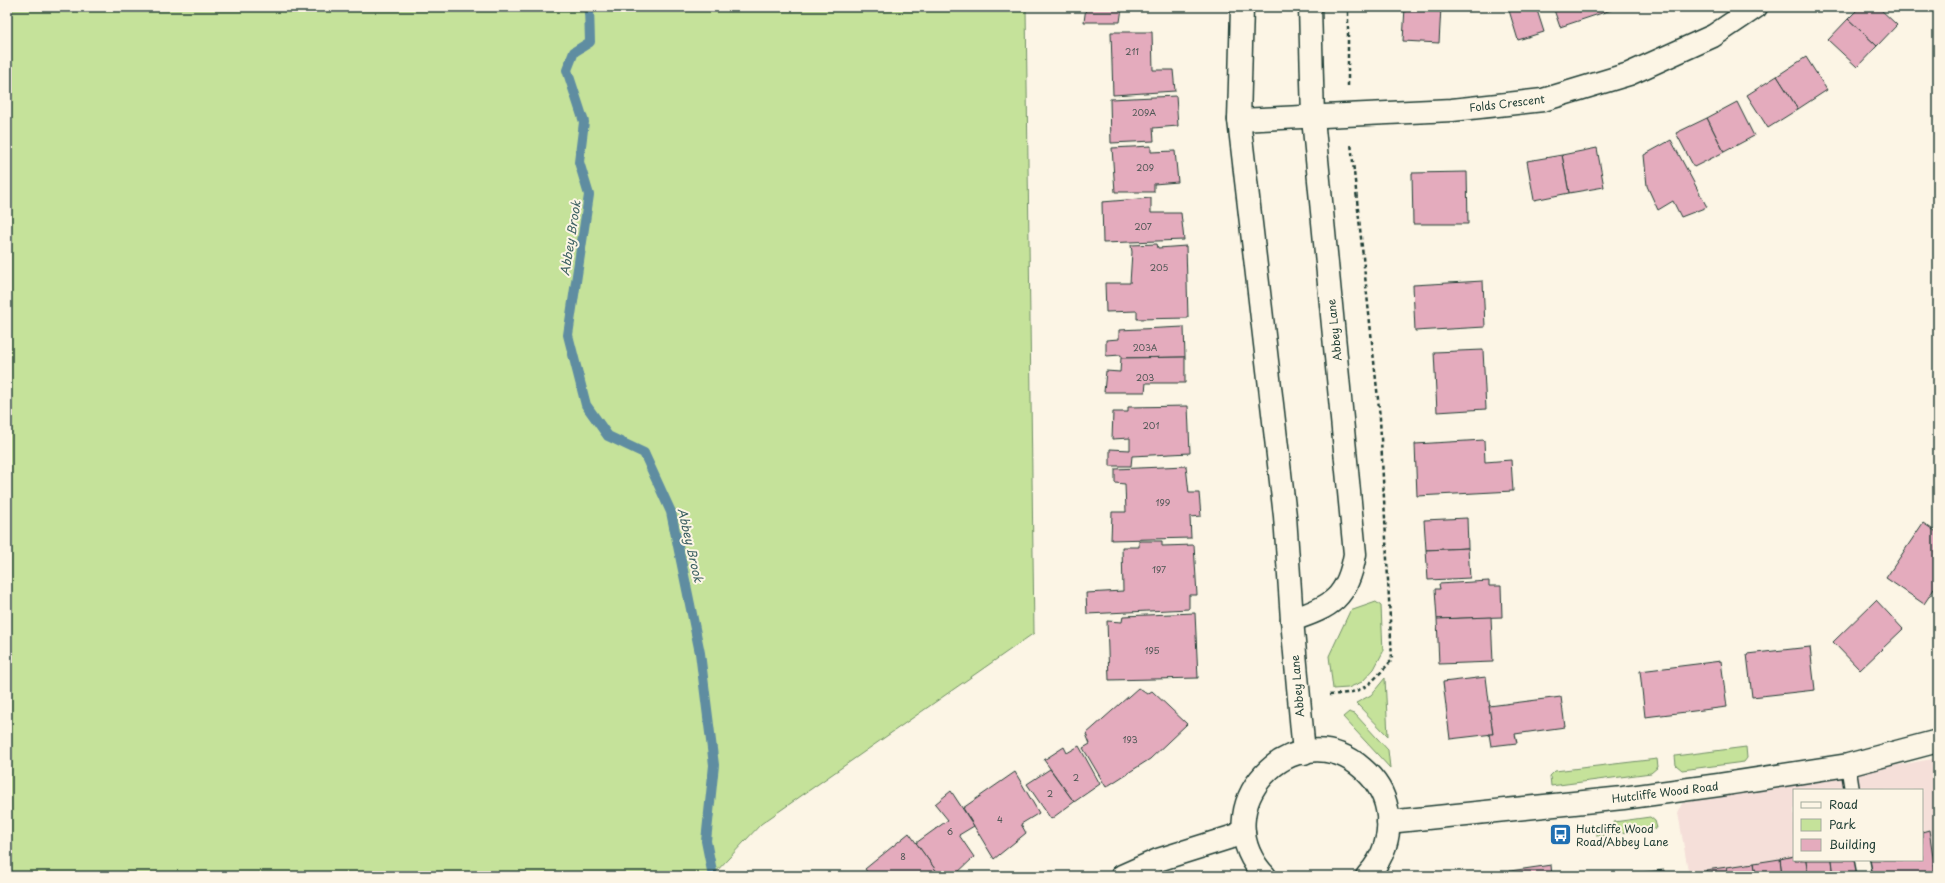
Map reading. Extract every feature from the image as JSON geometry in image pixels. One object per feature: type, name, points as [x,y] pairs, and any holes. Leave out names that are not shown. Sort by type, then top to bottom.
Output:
[{"type":"street","name":"Abbey Lane","points":[[1242,7],[1239,120],[1285,516],[1292,620],[1304,753]]},
{"type":"street","name":"Abbey Lane","points":[[1292,620],[1330,605],[1346,586],[1352,571],[1355,554],[1313,118],[1310,7]]},
{"type":"street","name":"Folds Crescent","points":[[1239,120],[1313,118],[1452,110],[1543,100],[1629,74],[1713,36],[1756,7]]},
{"type":"street","name":"Hutcliffe Wood Road","points":[[1388,822],[1623,798],[1719,785],[1848,764],[1938,741]]},
{"type":"street","points":[[1265,876],[1252,860],[1244,833],[1245,807],[1258,781],[1276,764],[1290,756],[1304,753],[1332,753],[1348,759],[1360,766],[1380,789],[1385,803],[1388,822],[1387,842],[1376,865],[1367,876]]},
{"type":"street","points":[[1122,876],[1158,860],[1244,833]]},
{"type":"lane","points":[[1848,764],[1852,789]]},
{"type":"lane","points":[[1862,861],[1865,876]]},
{"type":"shaded area","points":[[1938,758],[1938,876],[1689,876],[1678,813],[1682,803]]},
{"type":"green space","points":[[7,7],[1026,7],[1034,633],[761,824],[712,876],[7,876]]},
{"type":"green space","points":[[1376,602],[1381,606],[1383,652],[1374,669],[1362,682],[1348,688],[1333,689],[1329,656],[1350,611]]},
{"type":"green space","points":[[1385,678],[1388,736],[1356,703],[1371,695]]},
{"type":"green space","points":[[1349,712],[1355,714],[1388,750],[1390,768],[1343,717]]},
{"type":"green space","points":[[1746,747],[1747,758],[1744,762],[1682,770],[1676,765],[1675,756]]},
{"type":"green space","points":[[1657,759],[1658,767],[1651,773],[1551,786],[1550,776],[1555,771]]},
{"type":"green space","points":[[1650,817],[1655,821],[1657,828],[1597,836],[1597,829],[1615,826],[1614,822]]},
{"type":"building","points":[[1086,7],[1176,7],[1122,8],[1120,22],[1084,22]]},
{"type":"building","points":[[1405,7],[1441,7],[1439,43],[1403,41]]},
{"type":"building","points":[[1508,7],[1536,7],[1544,32],[1518,40]]},
{"type":"building","points":[[1553,7],[1620,7],[1560,27]]},
{"type":"building","points":[[1860,7],[1878,7],[1897,25],[1877,46],[1848,19]]},
{"type":"building","points":[[1848,19],[1877,46],[1857,67],[1828,40]]},
{"type":"building","points":[[1111,32],[1152,32],[1153,70],[1173,70],[1175,91],[1113,95]]},
{"type":"building","points":[[1806,57],[1827,90],[1798,109],[1777,76]]},
{"type":"building","points":[[1777,76],[1798,109],[1768,128],[1747,95]]},
{"type":"building","points":[[1176,96],[1178,126],[1153,128],[1154,141],[1111,143],[1110,99]]},
{"type":"building","points":[[1737,102],[1754,136],[1724,152],[1707,118]]},
{"type":"building","points":[[1707,118],[1724,152],[1694,167],[1676,133]]},
{"type":"building","points":[[1671,140],[1707,207],[1681,217],[1673,201],[1658,210],[1647,186],[1644,155]]},
{"type":"building","points":[[1151,146],[1151,152],[1175,151],[1178,182],[1154,184],[1154,192],[1115,192],[1112,148]]},
{"type":"building","points":[[1597,148],[1604,187],[1569,193],[1562,155]]},
{"type":"building","points":[[1562,155],[1569,193],[1534,200],[1527,161]]},
{"type":"building","points":[[1467,172],[1468,224],[1413,224],[1412,173]]},
{"type":"building","points":[[1151,198],[1151,213],[1181,213],[1184,240],[1103,243],[1102,202]]},
{"type":"building","points":[[1157,244],[1158,248],[1186,246],[1188,318],[1137,319],[1137,311],[1106,312],[1105,283],[1130,283],[1131,245]]},
{"type":"building","points":[[1483,281],[1485,327],[1415,331],[1413,285]]},
{"type":"building","points":[[1184,327],[1185,357],[1121,358],[1121,355],[1106,356],[1106,340],[1119,339],[1119,330]]},
{"type":"building","points":[[1483,350],[1486,409],[1437,412],[1434,352]]},
{"type":"building","points":[[1185,357],[1185,383],[1146,383],[1145,392],[1104,392],[1106,371],[1120,372],[1121,358]]},
{"type":"building","points":[[1188,406],[1190,453],[1132,456],[1131,466],[1110,466],[1110,449],[1130,450],[1130,438],[1112,439],[1113,412],[1128,412],[1128,407]]},
{"type":"building","points":[[1484,440],[1485,462],[1511,460],[1513,491],[1417,496],[1415,444]]},
{"type":"building","points":[[1186,466],[1189,493],[1199,493],[1201,516],[1190,517],[1191,538],[1111,540],[1112,512],[1126,512],[1125,484],[1115,483],[1115,469]]},
{"type":"building","points":[[1467,518],[1468,548],[1426,550],[1424,520]]},
{"type":"building","points":[[1923,523],[1938,533],[1938,583],[1924,604],[1886,578]]},
{"type":"building","points":[[1139,541],[1162,541],[1162,546],[1194,545],[1197,595],[1189,595],[1189,609],[1087,614],[1086,593],[1123,591],[1122,547],[1139,547]]},
{"type":"building","points":[[1468,548],[1470,578],[1428,580],[1426,550]]},
{"type":"building","points":[[1489,581],[1489,586],[1501,586],[1502,617],[1437,619],[1435,589],[1440,589],[1439,584]]},
{"type":"building","points":[[1876,600],[1903,629],[1860,670],[1833,642]]},
{"type":"building","points":[[1195,613],[1198,678],[1109,680],[1107,621],[1122,622],[1123,616]]},
{"type":"building","points":[[1491,617],[1493,662],[1439,664],[1437,619]]},
{"type":"building","points":[[1810,647],[1815,690],[1752,697],[1747,654]]},
{"type":"building","points":[[1721,661],[1727,707],[1645,717],[1640,671]]},
{"type":"building","points":[[1486,677],[1493,734],[1450,739],[1443,682]]},
{"type":"building","points":[[1138,688],[1147,694],[1152,691],[1187,724],[1150,759],[1106,787],[1083,748],[1090,744],[1086,734]]},
{"type":"building","points":[[1561,697],[1565,727],[1515,734],[1517,743],[1491,746],[1489,734],[1493,734],[1489,706]]},
{"type":"building","points":[[1079,746],[1100,784],[1074,802],[1044,760],[1064,747],[1067,753]]},
{"type":"building","points":[[1050,769],[1074,802],[1051,819],[1027,784]]},
{"type":"building","points":[[1015,772],[1039,813],[1021,824],[1026,833],[994,859],[963,808]]},
{"type":"building","points":[[951,791],[974,826],[959,835],[974,857],[954,876],[940,876],[916,843],[948,820],[935,804]]},
{"type":"building","points":[[1929,830],[1936,876],[1872,876],[1870,861],[1923,861],[1923,832]]},
{"type":"building","points":[[909,833],[940,876],[870,876],[865,869]]},
{"type":"building","points":[[1793,856],[1793,861],[1806,861],[1808,876],[1782,876],[1780,859]]},
{"type":"building","points":[[1780,859],[1782,876],[1756,876],[1754,863]]},
{"type":"building","points":[[1806,861],[1832,861],[1834,876],[1808,876]]},
{"type":"building","points":[[1832,861],[1856,861],[1858,876],[1834,876]]},
{"type":"building","points":[[1754,863],[1756,876],[1728,876],[1727,867]]},
{"type":"building","points":[[1551,865],[1552,876],[1511,876],[1510,871]]},
{"type":"building","points":[[1727,867],[1728,876],[1707,876],[1706,870]]},
{"type":"building","points":[[1664,870],[1664,876],[1632,876],[1631,874]]},
{"type":"waterway","name":"Abbey Brook","points":[[589,7],[590,42],[574,52],[567,70],[584,122],[579,162],[589,195],[568,335],[586,405],[608,436],[644,453],[671,512],[700,653],[714,765],[706,841],[713,876]]},
{"type":"place","name":"Hutcliffe Wood Road/Abbey Lane","points":[[1560,834]]}]
